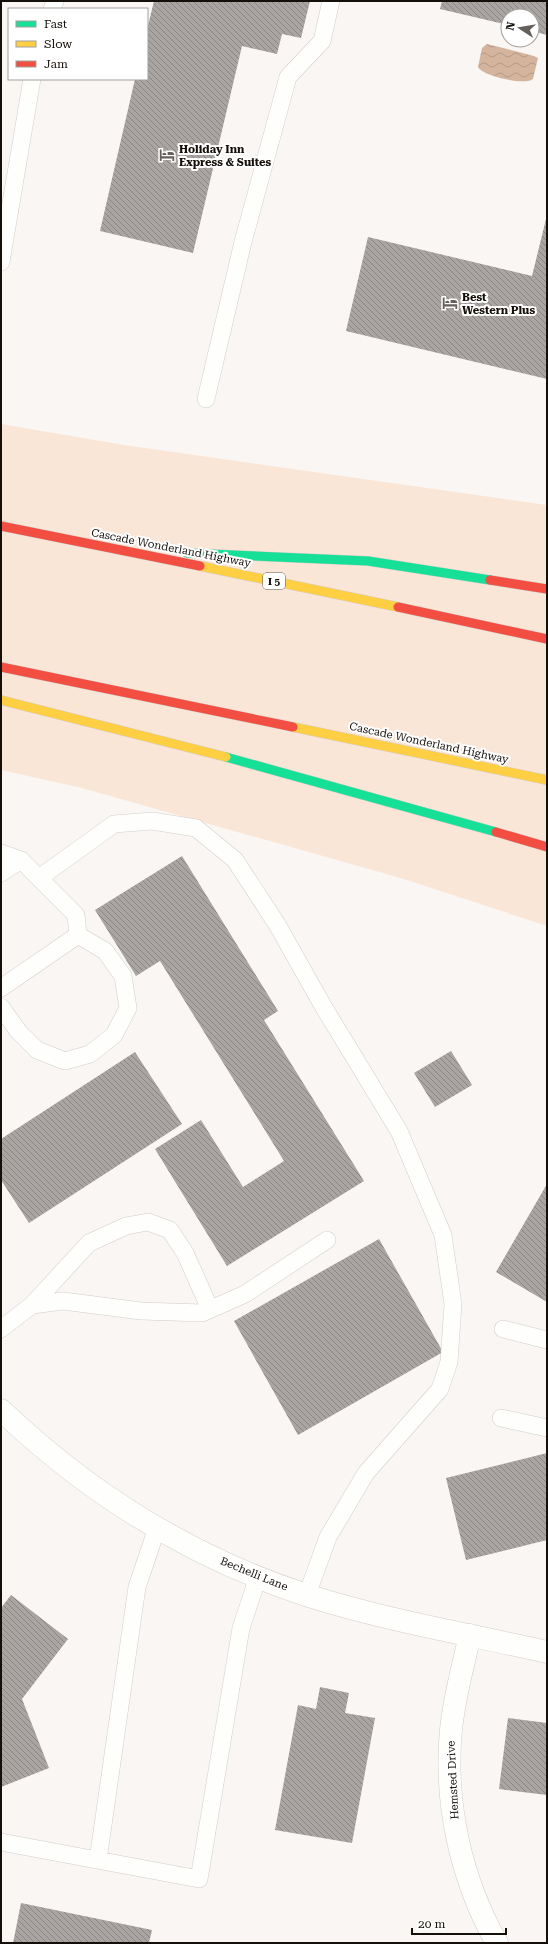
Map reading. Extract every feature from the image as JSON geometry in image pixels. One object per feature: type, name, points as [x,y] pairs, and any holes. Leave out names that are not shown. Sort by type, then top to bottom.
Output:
[{"type":"highway","name":"Cascade Wonderland Highway","points":[[1,526],[302,587],[547,640]]},
{"type":"highway","points":[[114,550],[368,561],[547,589]]},
{"type":"highway","name":"Cascade Wonderland Highway","points":[[1,667],[547,780]]},
{"type":"highway","points":[[1,700],[85,720],[295,776],[547,847]]},
{"type":"street","name":"Bechelli Lane","points":[[1,1410],[28,1435],[79,1477],[157,1528],[207,1555],[258,1577],[307,1595],[386,1616],[547,1652]]},
{"type":"street","name":"Hemsted Drive","points":[[470,1635],[451,1728],[450,1750],[452,1803],[464,1865],[480,1911],[497,1943]]},
{"type":"lane","points":[[206,399],[243,242],[288,78],[322,41],[331,1]]},
{"type":"lane","points":[[1,262],[32,80]]},
{"type":"lane","points":[[39,878],[114,824],[152,821],[196,828],[235,860],[278,926],[323,1006],[399,1131],[443,1235],[453,1304],[449,1362],[440,1389],[366,1473],[328,1537],[307,1595]]},
{"type":"lane","points":[[1,853],[21,860],[76,916],[78,935]]},
{"type":"lane","points":[[1,873],[21,860]]},
{"type":"lane","points":[[1,988],[78,935]]},
{"type":"lane","points":[[1,1007],[18,1031],[37,1050],[65,1061],[90,1054],[114,1035],[128,1008],[123,976],[105,951],[78,935]]},
{"type":"lane","points":[[1,1329],[32,1305],[89,1243],[126,1226],[148,1222],[170,1230],[184,1253],[210,1309]]},
{"type":"lane","points":[[32,1305],[64,1301],[141,1311],[202,1313],[245,1294],[326,1240]]},
{"type":"lane","points":[[504,1329],[547,1340]]},
{"type":"lane","points":[[501,1418],[547,1428]]},
{"type":"lane","points":[[98,1860],[137,1587],[157,1528]]},
{"type":"lane","points":[[1,1842],[199,1879],[241,1628],[258,1577]]},
{"type":"shaded area","points":[[1,424],[124,445],[547,505],[547,926],[404,879],[82,788],[1,770]]},
{"type":"water","points":[[487,44],[538,58],[533,79],[529,81],[514,81],[487,74],[478,67],[482,48]]},
{"type":"building","name":"Holiday Inn Express & Suites","points":[[154,1],[310,1],[301,38],[282,34],[277,54],[242,46],[193,253],[100,231],[135,80],[148,80],[148,26]]},
{"type":"building","points":[[442,1],[547,1],[547,35],[540,33],[540,8],[500,8],[500,23],[440,9]]},
{"type":"building","name":"Best Western Plus","points":[[547,215],[547,379],[346,331],[368,237],[532,276]]},
{"type":"building","points":[[182,856],[278,1011],[264,1020],[364,1181],[227,1266],[155,1149],[201,1120],[243,1187],[284,1161],[160,961],[136,976],[95,910]]},
{"type":"building","points":[[451,1051],[472,1085],[435,1107],[414,1073]]},
{"type":"building","points":[[135,1052],[182,1124],[29,1223],[1,1180],[1,1139]]},
{"type":"building","points":[[547,1184],[547,1302],[496,1272]]},
{"type":"building","points":[[379,1239],[443,1352],[298,1435],[234,1321]]},
{"type":"building","points":[[547,1453],[547,1540],[466,1560],[446,1478]]},
{"type":"building","points":[[11,1595],[68,1639],[22,1699],[49,1768],[1,1787],[1,1608]]},
{"type":"building","points":[[320,1687],[349,1693],[345,1713],[375,1718],[352,1843],[275,1830],[298,1705],[316,1709]]},
{"type":"building","points":[[508,1718],[547,1723],[547,1795],[499,1789]]},
{"type":"building","points":[[21,1903],[152,1930],[149,1943],[13,1943]]},
{"type":"traffic: fast","points":[[187,553],[368,561],[490,580]]},
{"type":"traffic: fast","points":[[226,757],[496,832]]},
{"type":"traffic: slow","points":[[200,566],[398,607]]},
{"type":"traffic: slow","points":[[1,700],[226,757]]},
{"type":"traffic: slow","points":[[293,727],[547,780]]},
{"type":"traffic: jam","points":[[1,526],[200,566]]},
{"type":"traffic: jam","points":[[490,580],[547,589]]},
{"type":"traffic: jam","points":[[398,607],[547,639]]},
{"type":"traffic: jam","points":[[1,667],[293,727]]},
{"type":"traffic: jam","points":[[496,832],[547,847]]},
{"type":"place","name":"Holiday Inn Express & Suites","points":[[167,155]]},
{"type":"place","name":"Best Western Plus","points":[[450,303]]}]
